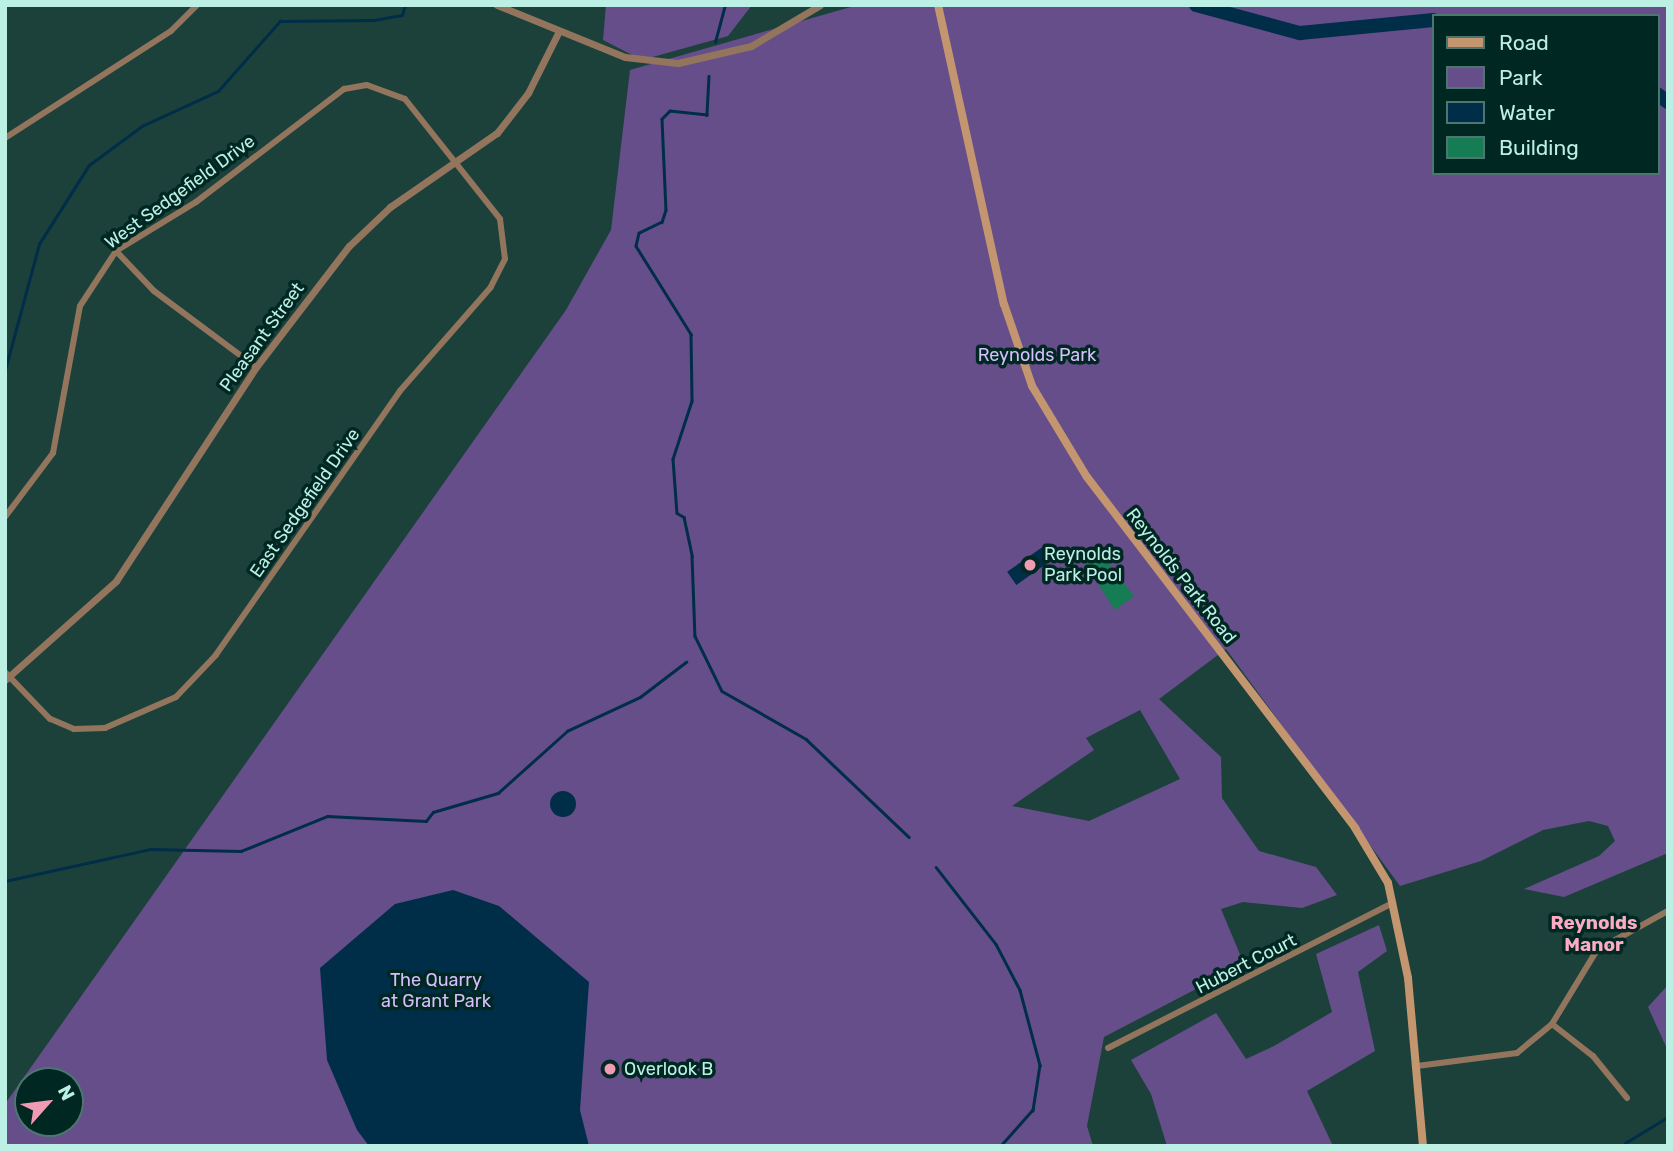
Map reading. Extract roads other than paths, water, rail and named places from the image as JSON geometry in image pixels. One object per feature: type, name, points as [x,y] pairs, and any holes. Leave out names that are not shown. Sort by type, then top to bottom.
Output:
[{"type":"main road","name":"Reynolds Park Road","points":[[938,5],[1004,304],[1032,386],[1096,491],[1355,828],[1395,902],[1417,1066],[1423,1146]]},
{"type":"street","points":[[5,138],[172,31],[197,5]]},
{"type":"street","points":[[497,5],[625,57],[678,63],[751,46],[820,5]]},
{"type":"street","name":"Pleasant Street","points":[[7,676],[116,581],[256,367],[365,227],[506,124],[559,31]]},
{"type":"street","name":"West Sedgefield Drive","points":[[5,517],[53,453],[80,306],[116,251],[196,202],[354,86],[381,87],[405,99],[452,166]]},
{"type":"street","name":"East Sedgefield Drive","points":[[7,676],[50,719],[85,730],[156,708],[201,673],[400,391],[502,269],[506,246],[500,219],[452,166]]},
{"type":"street","points":[[116,251],[153,291],[256,367]]},
{"type":"street","name":"Hubert Court","points":[[1108,1048],[1395,902]]},
{"type":"street","points":[[1417,1066],[1508,1057],[1552,1024],[1597,950],[1668,911]]},
{"type":"street","points":[[1552,1024],[1593,1055],[1627,1098]]},
{"type":"water","name":"Reynolds Park Pool","points":[[1044,546],[1053,559],[1016,585],[1007,572]]},
{"type":"water","points":[[563,791],[572,795],[576,804],[572,813],[563,817],[554,813],[550,804],[554,795]]},
{"type":"water","points":[[453,890],[499,906],[589,982],[580,1110],[589,1146],[369,1146],[357,1130],[327,1060],[320,968],[395,904]]},
{"type":"waterway","points":[[5,370],[39,244],[89,165],[142,126],[218,91],[280,21],[374,20],[402,15],[405,5]]},
{"type":"waterway","points":[[715,42],[725,5]]},
{"type":"waterway","points":[[1196,5],[1300,33],[1432,20]]},
{"type":"waterway","points":[[709,76],[707,115],[670,111],[662,119],[666,210],[662,222],[639,233],[636,246],[691,334],[692,401],[673,459],[677,513],[684,517],[692,556],[695,636],[722,691],[806,739],[909,837]]},
{"type":"waterway","points":[[1659,95],[1668,102]]},
{"type":"waterway","points":[[5,881],[150,849],[241,851],[327,816],[426,821],[433,812],[498,793],[567,731],[640,697],[686,662]]},
{"type":"waterway","points":[[936,867],[996,944],[1020,990],[1040,1065],[1033,1110],[1001,1146]]},
{"type":"waterway","points":[[1625,1143],[1668,1117]]},
{"type":"place","name":"Reynolds Park Pool","points":[[1030,565]]},
{"type":"place","name":"Overlook B","points":[[610,1069]]},
{"type":"district","name":"Reynolds Manor","points":[[1594,934]]},
{"type":"park label","name":"Reynolds Park","points":[[1037,355]]},
{"type":"park label","name":"The Quarry at Grant Park","points":[[436,991]]}]
